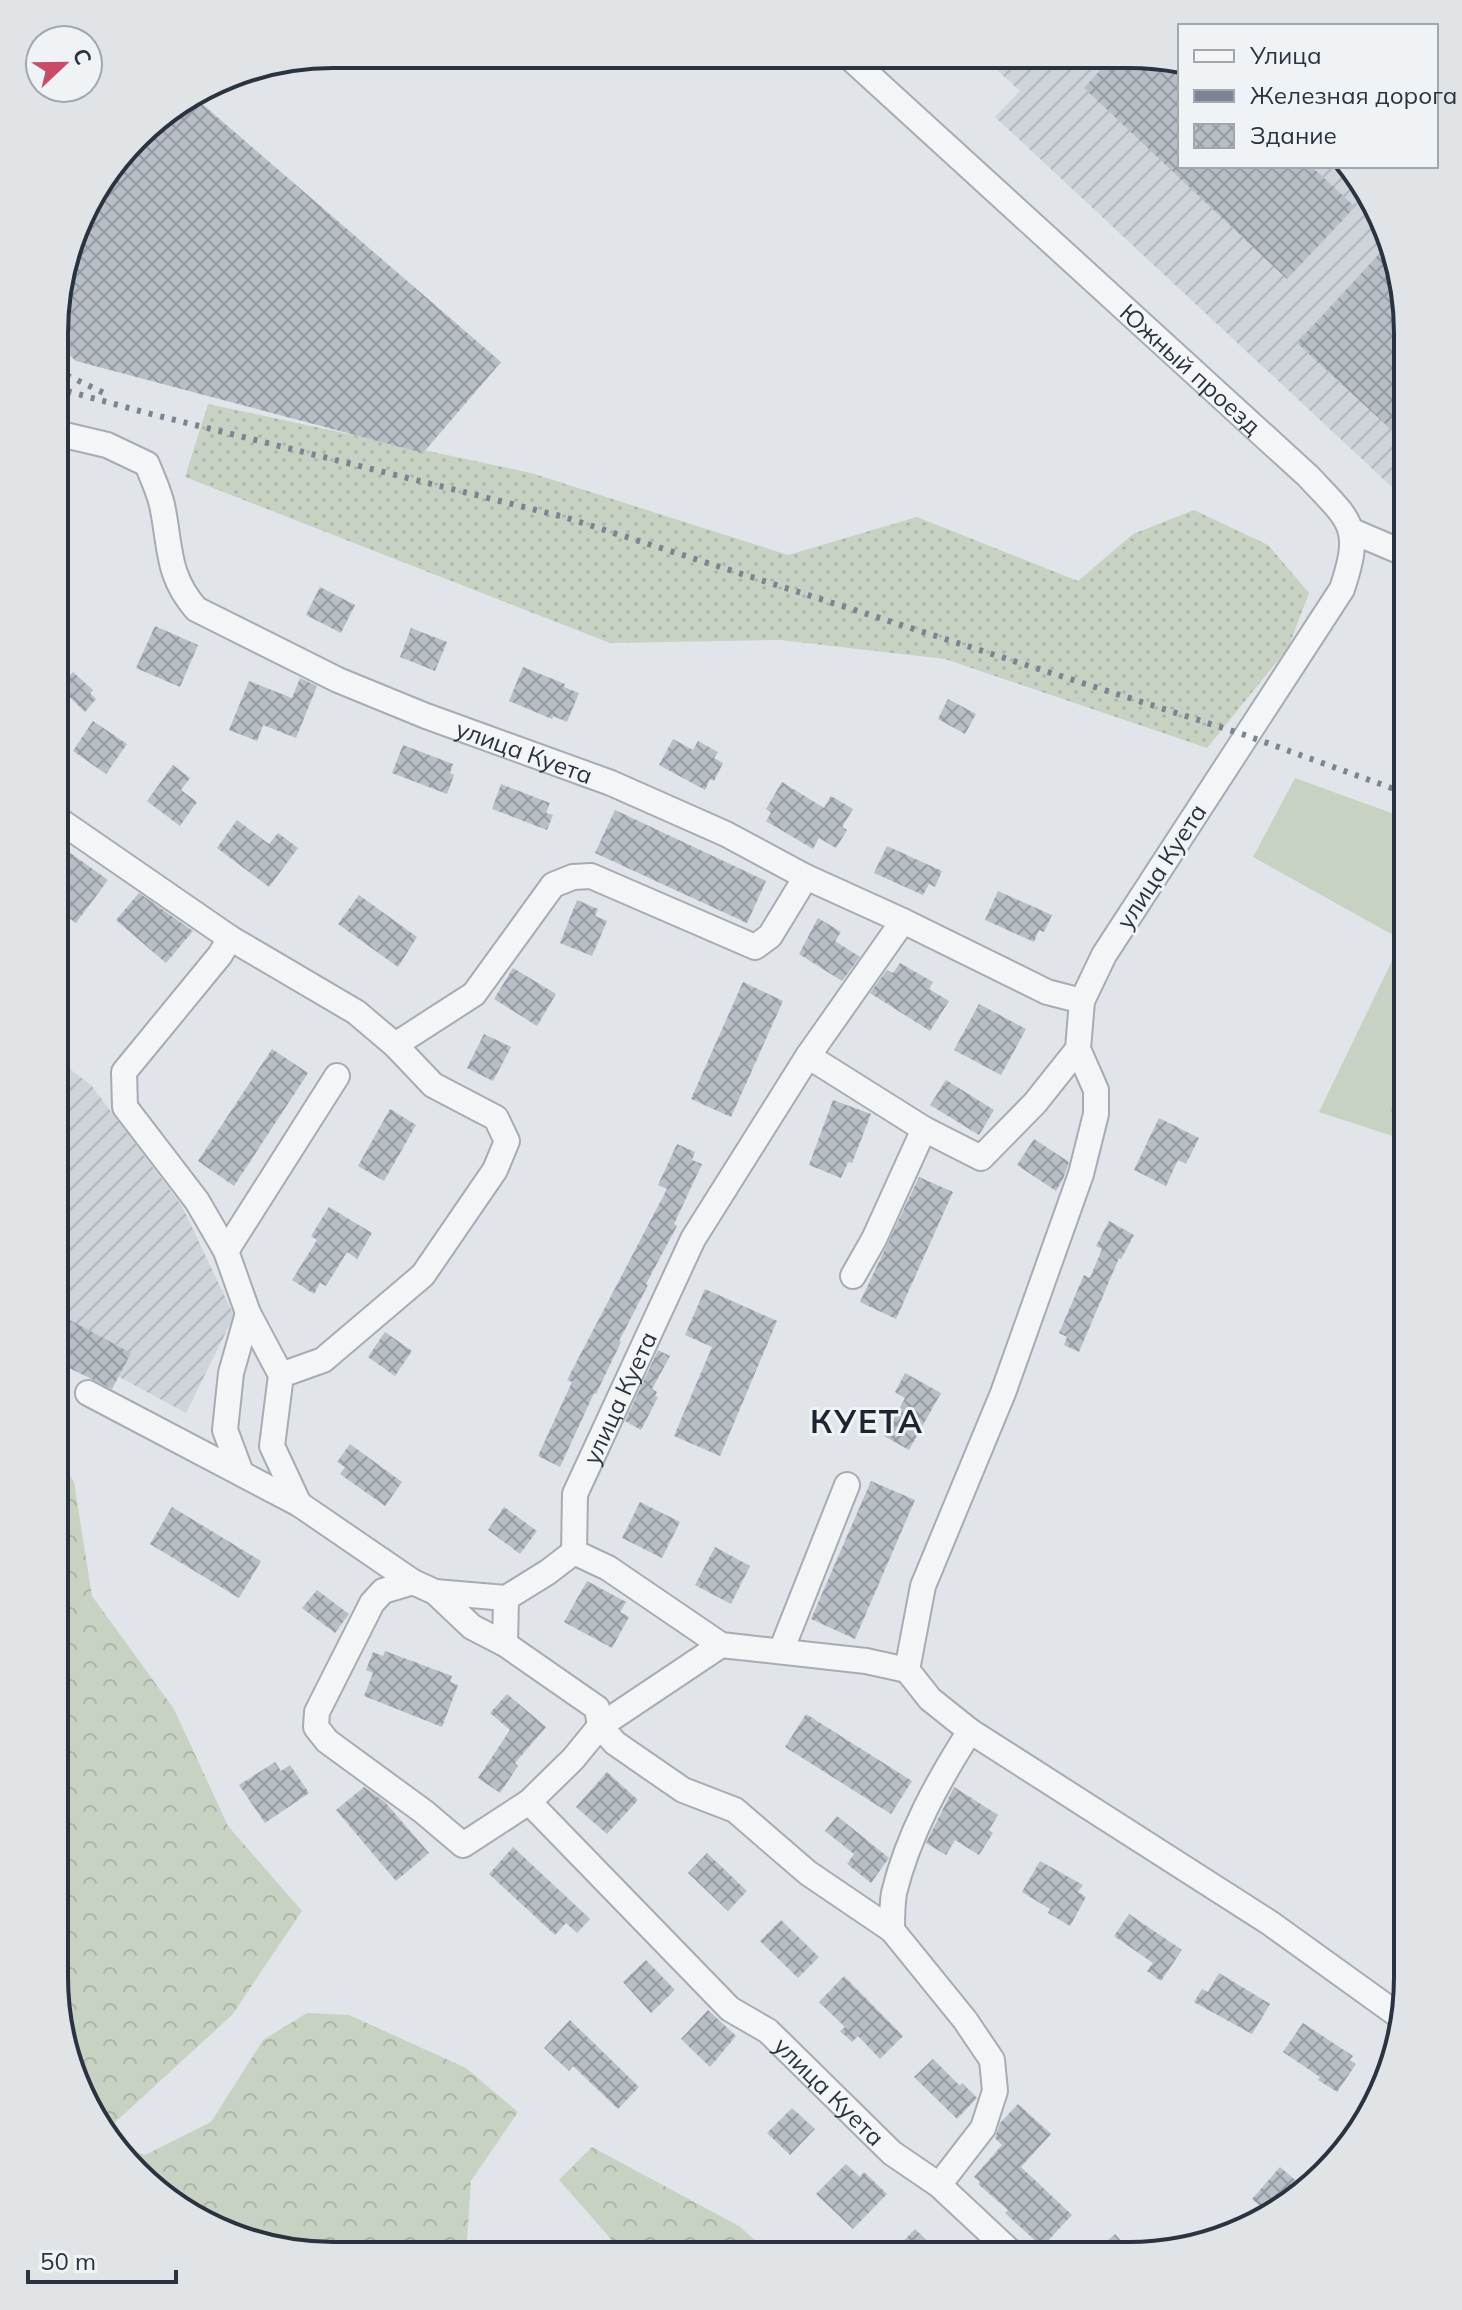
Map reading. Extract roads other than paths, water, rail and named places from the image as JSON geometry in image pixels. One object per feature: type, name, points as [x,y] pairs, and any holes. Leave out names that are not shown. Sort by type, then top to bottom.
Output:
[{"type":"street","name":"Южный проезд","points":[[861,68],[1308,476],[1343,513],[1352,531]]},
{"type":"street","name":"улица Куета","points":[[68,436],[107,445],[147,464],[162,501],[174,576],[196,609],[338,680],[426,716],[611,783],[712,827],[806,877],[1047,992],[1082,1001]]},
{"type":"street","points":[[1352,531],[1394,549]]},
{"type":"street","name":"улица Куета","points":[[907,1670],[923,1586],[1003,1393],[1081,1174],[1096,1114],[1096,1090],[1078,1049],[1082,1001],[1104,955],[1342,589],[1354,555],[1352,531]]},
{"type":"street","points":[[68,826],[230,938],[356,1012],[395,1045],[433,1085],[496,1118],[507,1141],[495,1170],[423,1275],[323,1360],[281,1375]]},
{"type":"street","points":[[395,1045],[474,994],[553,885],[573,877],[591,876],[755,947],[770,936],[806,877]]},
{"type":"street","name":"улица Куета","points":[[574,1552],[575,1494],[693,1239],[808,1056],[903,921]]},
{"type":"street","points":[[230,938],[220,955],[124,1072],[125,1107],[197,1201],[226,1251],[248,1313],[281,1375],[272,1446],[299,1504]]},
{"type":"street","points":[[808,1056],[924,1129],[981,1158],[1035,1103],[1078,1049]]},
{"type":"street","points":[[226,1251],[337,1076]]},
{"type":"street","points":[[853,1276],[874,1239],[924,1129]]},
{"type":"street","points":[[241,1473],[225,1430],[231,1373],[248,1313]]},
{"type":"street","points":[[88,1393],[299,1504],[424,1587],[472,1627],[505,1644],[597,1708],[600,1726],[615,1743],[683,1790],[735,1810],[808,1873],[892,1930],[965,2020],[992,2060],[995,2091],[983,2128],[939,2185]]},
{"type":"street","points":[[781,1651],[847,1485]]},
{"type":"street","points":[[721,1645],[600,1726],[573,1759],[529,1802],[463,1845],[424,1812],[327,1741],[316,1727],[317,1712],[372,1603],[383,1591],[424,1587],[506,1598],[574,1552],[608,1568],[721,1645],[866,1661],[907,1670],[930,1699],[970,1731],[1270,1923],[1391,2010]]},
{"type":"street","points":[[505,1644],[506,1598]]},
{"type":"street","points":[[892,1930],[894,1894],[912,1838],[943,1772],[970,1731]]},
{"type":"street","name":"улица Куета","points":[[529,1802],[730,2009],[768,2031],[892,2153],[939,2185],[1000,2242]]},
{"type":"railway","points":[[68,376],[104,393]]},
{"type":"railway","points":[[68,391],[564,517],[1245,735],[1394,789]]},
{"type":"district","name":"КУЕТА","points":[[867,1421]]}]
